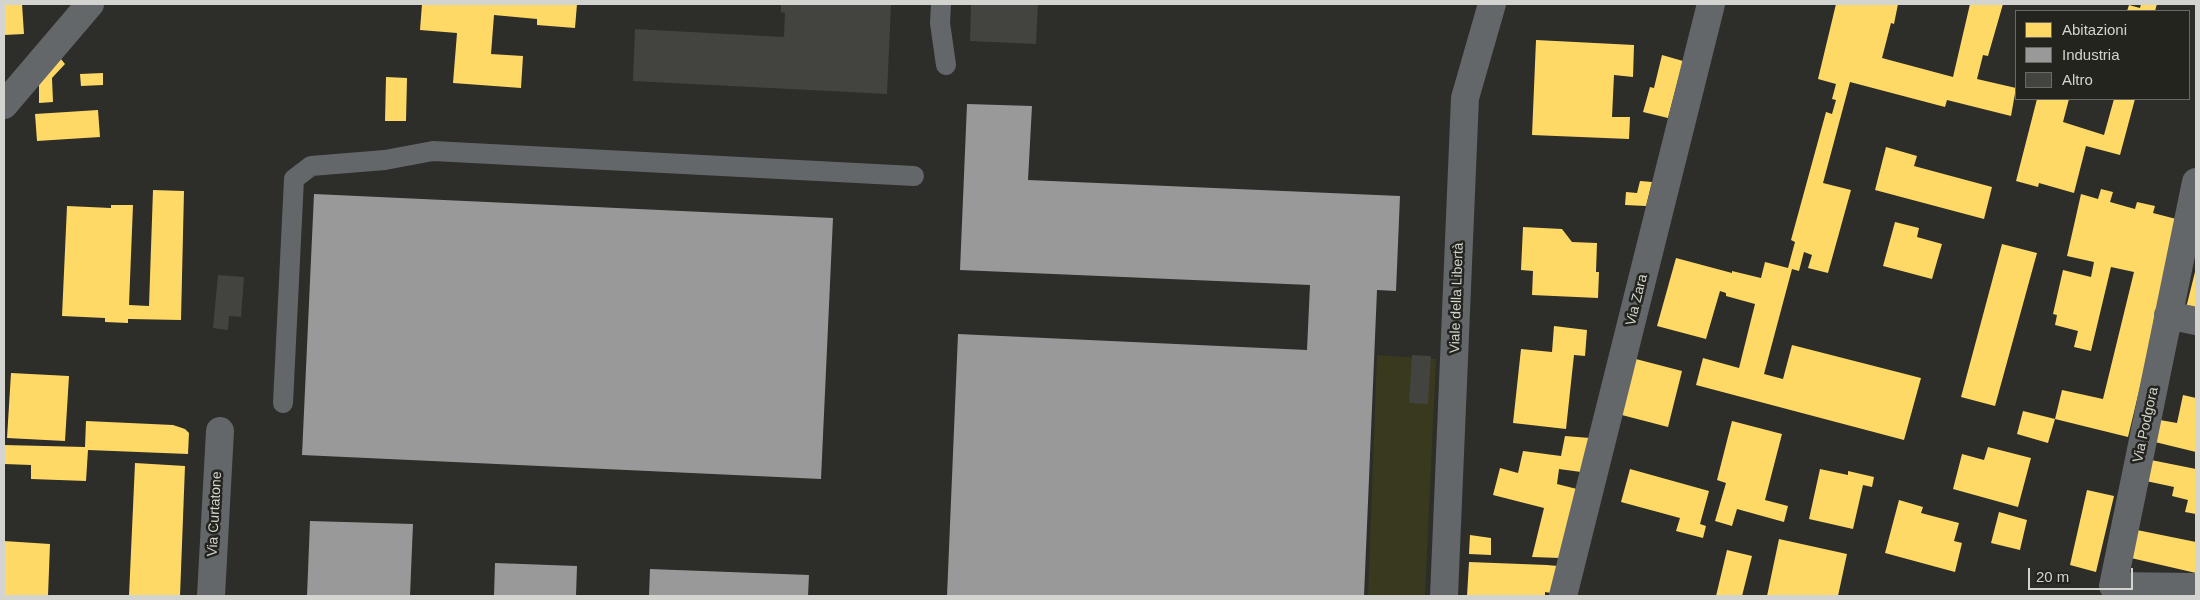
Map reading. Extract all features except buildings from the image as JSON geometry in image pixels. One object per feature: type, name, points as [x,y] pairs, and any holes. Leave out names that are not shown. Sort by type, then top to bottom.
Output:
[{"type":"street","points":[[4,105],[90,4]]},
{"type":"street","name":"Viale della Libertà","points":[[1444,596],[1465,98],[1492,4]]},
{"type":"street","name":"Via Zara","points":[[1563,596],[1711,4]]},
{"type":"street","name":"Via Podgora","points":[[2196,182],[2113,586],[2196,587]]},
{"type":"street","points":[[2168,315],[2196,321]]},
{"type":"street","name":"Via Curtatone","points":[[211,596],[220,431]]},
{"type":"lane","points":[[941,4],[940,23],[946,65]]},
{"type":"lane","points":[[283,403],[294,179],[311,166],[385,160],[433,151],[914,176]]},
{"type":"shaded area","points":[[1377,355],[1436,359],[1425,596],[1368,596]]}]
